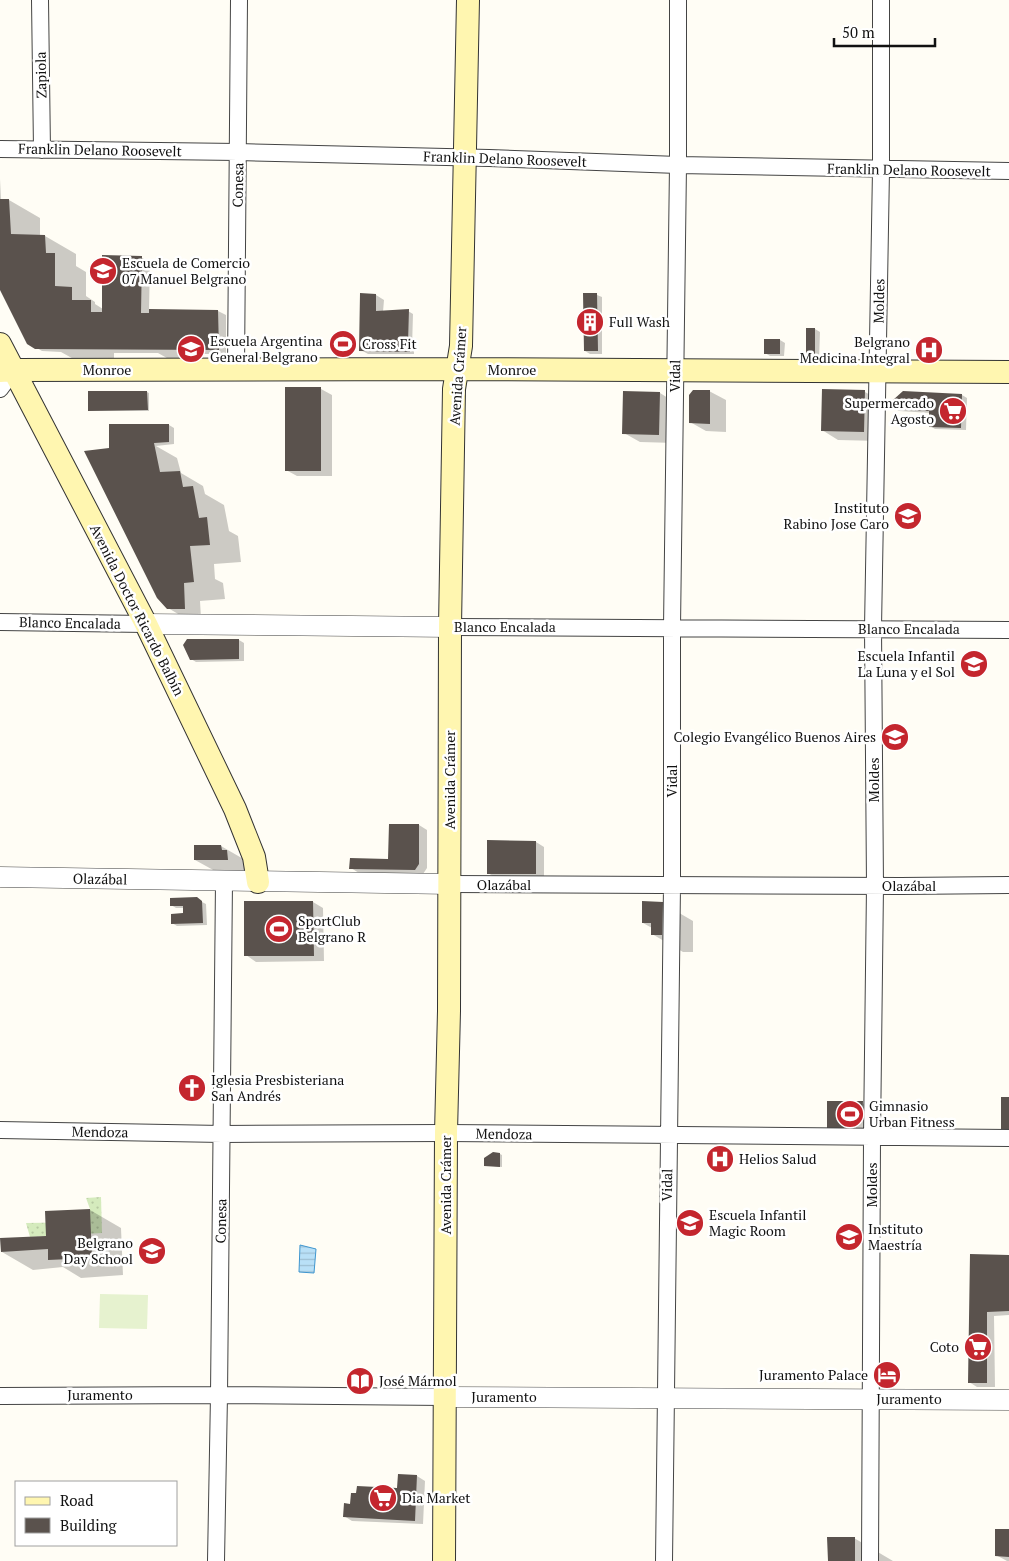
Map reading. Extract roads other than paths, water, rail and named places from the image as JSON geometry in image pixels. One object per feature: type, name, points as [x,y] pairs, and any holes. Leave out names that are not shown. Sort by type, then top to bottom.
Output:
[{"type":"main road","name":"Avenida Crámer","points":[[444,1561],[446,1134],[450,884],[450,627],[454,388],[462,346],[468,0]]},
{"type":"main road","name":"Avenida Doctor Ricardo Balbín","points":[[0,344],[7,370],[72,484],[146,624],[247,836],[254,857],[258,882]]},
{"type":"main road","name":"Monroe","points":[[7,370],[457,369],[1009,372]]},
{"type":"street","name":"Zapiola","points":[[40,0],[42,150]]},
{"type":"street","name":"Conesa","points":[[236,370],[238,0]]},
{"type":"street","name":"Vidal","points":[[664,1561],[672,885],[672,627],[678,165],[678,0]]},
{"type":"street","name":"Moldes","points":[[870,1561],[875,886],[873,628],[881,170],[881,0]]},
{"type":"street","name":"Franklin Delano Roosevelt","points":[[0,149],[238,152],[465,157],[678,165],[1009,171]]},
{"type":"street","points":[[0,389],[7,370]]},
{"type":"street","name":"Blanco Encalada","points":[[0,622],[1009,630]]},
{"type":"street","name":"Olazábal","points":[[0,877],[224,882],[450,884],[875,886],[1009,884]]},
{"type":"street","name":"Conesa","points":[[216,1561],[224,882]]},
{"type":"street","name":"Mendoza","points":[[0,1130],[222,1134],[1009,1138]]},
{"type":"street","name":"Juramento","points":[[0,1396],[219,1394],[1009,1400]]},
{"type":"water","points":[[300,1245],[316,1249],[314,1273],[299,1272]]},
{"type":"place","name":"Escuela de Comercio 07 Manuel Belgrano","points":[[103,271]]},
{"type":"place","name":"Full Wash","points":[[590,322]]},
{"type":"place","name":"Cross Fit","points":[[343,344]]},
{"type":"place","name":"Escuela Argentina General Belgrano","points":[[191,349]]},
{"type":"place","name":"Belgrano Medicina Integral","points":[[929,350]]},
{"type":"place","name":"Supermercado Agosto","points":[[953,411]]},
{"type":"place","name":"Instituto Rabino Jose Caro","points":[[908,516]]},
{"type":"place","name":"Escuela Infantil La Luna y el Sol","points":[[974,664]]},
{"type":"place","name":"Colegio Evangélico Buenos Aires","points":[[895,737]]},
{"type":"place","name":"SportClub Belgrano R","points":[[279,929]]},
{"type":"place","name":"Iglesia Presbisteriana San Andrés","points":[[192,1088]]},
{"type":"place","name":"Gimnasio Urban Fitness","points":[[850,1114]]},
{"type":"place","name":"Helios Salud","points":[[720,1159]]},
{"type":"place","name":"Escuela Infantil Magic Room","points":[[690,1223]]},
{"type":"place","name":"Instituto Maestría","points":[[849,1237]]},
{"type":"place","name":"Belgrano Day School","points":[[152,1251]]},
{"type":"place","name":"Coto","points":[[978,1347]]},
{"type":"place","name":"Juramento Palace","points":[[887,1375]]},
{"type":"place","name":"José Mármol","points":[[360,1381]]},
{"type":"place","name":"Dia Market","points":[[383,1498]]}]
